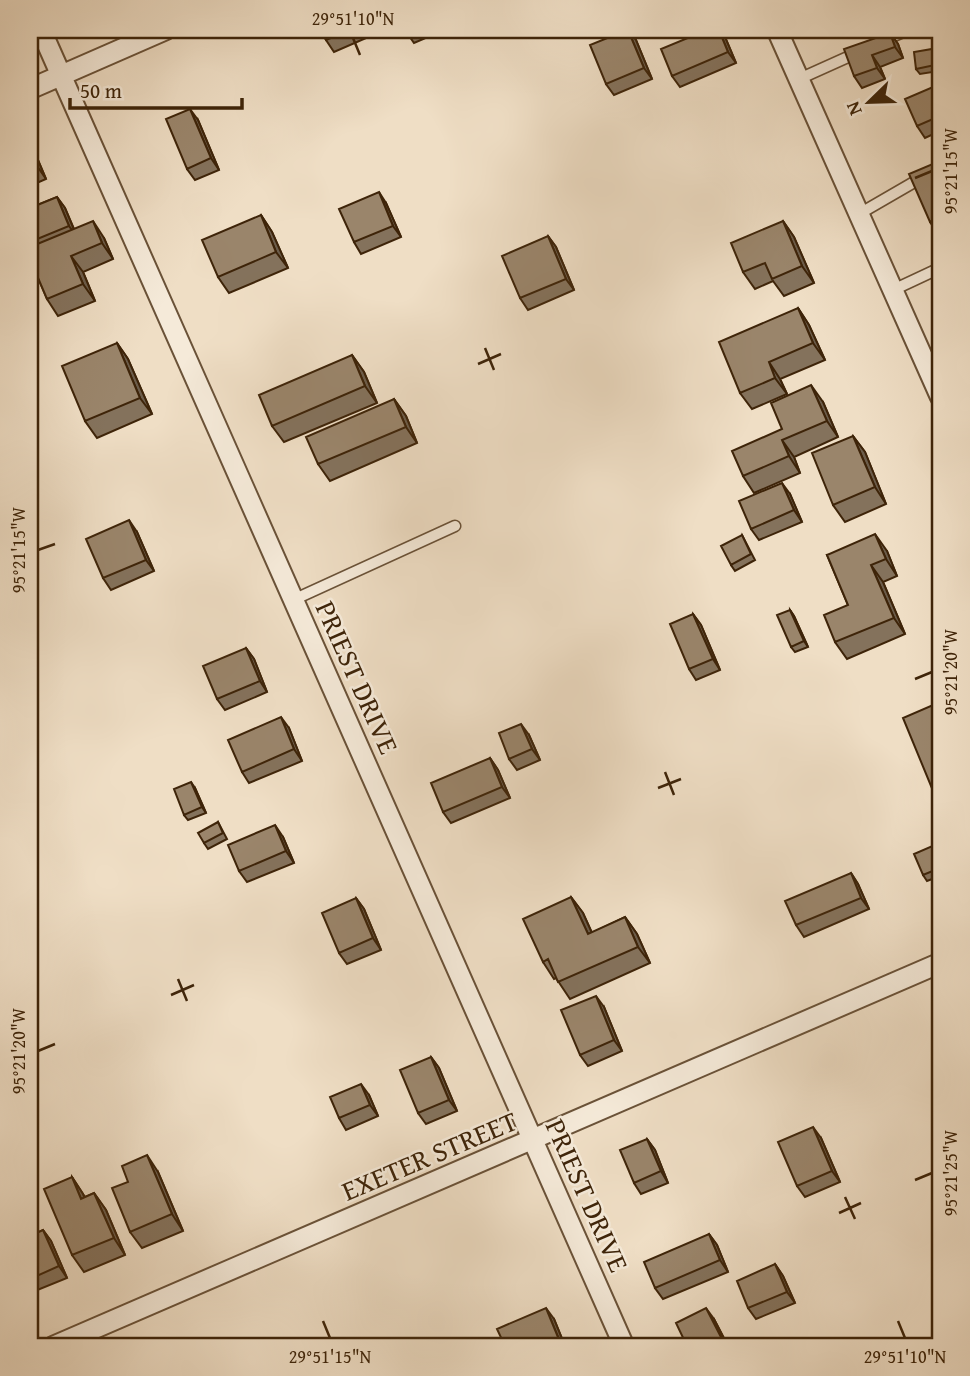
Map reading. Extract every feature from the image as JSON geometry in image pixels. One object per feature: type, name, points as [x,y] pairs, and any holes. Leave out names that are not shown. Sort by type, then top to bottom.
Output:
[{"type":"street","name":"PRIEST DRIVE","points":[[41,30],[624,1346]]},
{"type":"street","points":[[30,89],[165,30]]},
{"type":"street","points":[[777,30],[940,396]]},
{"type":"street","name":"EXETER STREET","points":[[54,1346],[940,963]]},
{"type":"lane","points":[[799,79],[908,30]]},
{"type":"lane","points":[[859,214],[916,181],[940,172]]},
{"type":"lane","points":[[893,290],[940,268]]},
{"type":"lane","points":[[293,600],[455,526]]},
{"type":"building","points":[[321,30],[351,30],[326,40]]},
{"type":"building","points":[[628,30],[644,68],[606,84],[590,45]]},
{"type":"building","points":[[707,30],[719,30],[728,52],[672,76],[661,49]]},
{"type":"building","points":[[890,33],[895,47],[872,55],[877,68],[854,76],[844,49]]},
{"type":"building","points":[[932,49],[935,65],[916,69],[914,52]]},
{"type":"building","points":[[940,84],[940,116],[917,126],[905,99]]},
{"type":"building","points":[[190,109],[211,158],[187,169],[166,119]]},
{"type":"building","points":[[30,151],[35,163],[30,165]]},
{"type":"building","points":[[935,163],[940,174],[940,218],[930,222],[909,174]]},
{"type":"building","points":[[379,192],[393,226],[354,242],[339,209]]},
{"type":"building","points":[[57,197],[69,226],[30,242],[30,208]]},
{"type":"building","points":[[261,215],[276,252],[218,277],[202,240]]},
{"type":"building","points":[[93,221],[102,243],[71,256],[83,284],[47,299],[30,259],[30,247]]},
{"type":"building","points":[[783,221],[802,266],[772,279],[765,263],[743,272],[731,243]]},
{"type":"building","points":[[548,236],[566,279],[520,298],[502,256]]},
{"type":"building","points":[[798,308],[813,343],[769,362],[775,378],[740,393],[719,342]]},
{"type":"building","points":[[117,343],[140,398],[85,421],[62,366]]},
{"type":"building","points":[[352,355],[365,386],[272,426],[259,395]]},
{"type":"building","points":[[811,385],[827,421],[782,440],[789,456],[743,476],[732,451],[782,429],[771,403]]},
{"type":"building","points":[[394,399],[406,427],[318,464],[306,437]]},
{"type":"building","points":[[853,436],[875,487],[833,505],[812,453]]},
{"type":"building","points":[[782,483],[794,510],[751,529],[739,501]]},
{"type":"building","points":[[129,520],[146,560],[103,578],[86,539]]},
{"type":"building","points":[[875,534],[886,559],[871,565],[894,618],[835,642],[824,615],[848,605],[827,555]]},
{"type":"building","points":[[742,535],[751,554],[731,565],[721,546]]},
{"type":"building","points":[[790,610],[804,641],[791,647],[777,615]]},
{"type":"building","points":[[693,614],[713,659],[689,669],[670,624]]},
{"type":"building","points":[[246,648],[260,681],[217,699],[203,666]]},
{"type":"building","points":[[940,702],[940,796],[936,798],[903,718]]},
{"type":"building","points":[[281,717],[294,749],[242,772],[228,740]]},
{"type":"building","points":[[521,724],[532,749],[509,759],[499,733]]},
{"type":"building","points":[[490,758],[502,787],[443,812],[431,783]]},
{"type":"building","points":[[191,782],[202,807],[184,815],[174,789]]},
{"type":"building","points":[[218,822],[223,833],[204,843],[198,833]]},
{"type":"building","points":[[275,825],[286,851],[239,871],[228,845]]},
{"type":"building","points":[[937,844],[940,868],[923,875],[914,854]]},
{"type":"building","points":[[851,873],[861,898],[796,925],[785,901]]},
{"type":"building","points":[[571,897],[588,934],[625,917],[638,947],[558,982],[548,959],[543,962],[523,919]]},
{"type":"building","points":[[356,898],[373,938],[339,953],[322,913]]},
{"type":"building","points":[[596,996],[614,1040],[580,1055],[561,1010]]},
{"type":"building","points":[[431,1057],[449,1100],[418,1113],[400,1070]]},
{"type":"building","points":[[361,1084],[370,1105],[339,1118],[330,1097]]},
{"type":"building","points":[[813,1127],[832,1171],[797,1186],[778,1142]]},
{"type":"building","points":[[647,1139],[661,1171],[634,1183],[620,1150]]},
{"type":"building","points":[[147,1155],[172,1214],[130,1232],[112,1188],[128,1182],[122,1166]]},
{"type":"building","points":[[72,1177],[81,1199],[94,1193],[114,1238],[72,1255],[44,1189]]},
{"type":"building","points":[[43,1230],[59,1266],[30,1279],[30,1236]]},
{"type":"building","points":[[709,1234],[720,1260],[655,1288],[644,1262]]},
{"type":"building","points":[[775,1264],[787,1292],[748,1308],[737,1281]]},
{"type":"building","points":[[546,1308],[560,1342],[549,1346],[505,1346],[497,1329]]},
{"type":"building","points":[[706,1308],[723,1341],[712,1346],[687,1346],[676,1323]]}]
